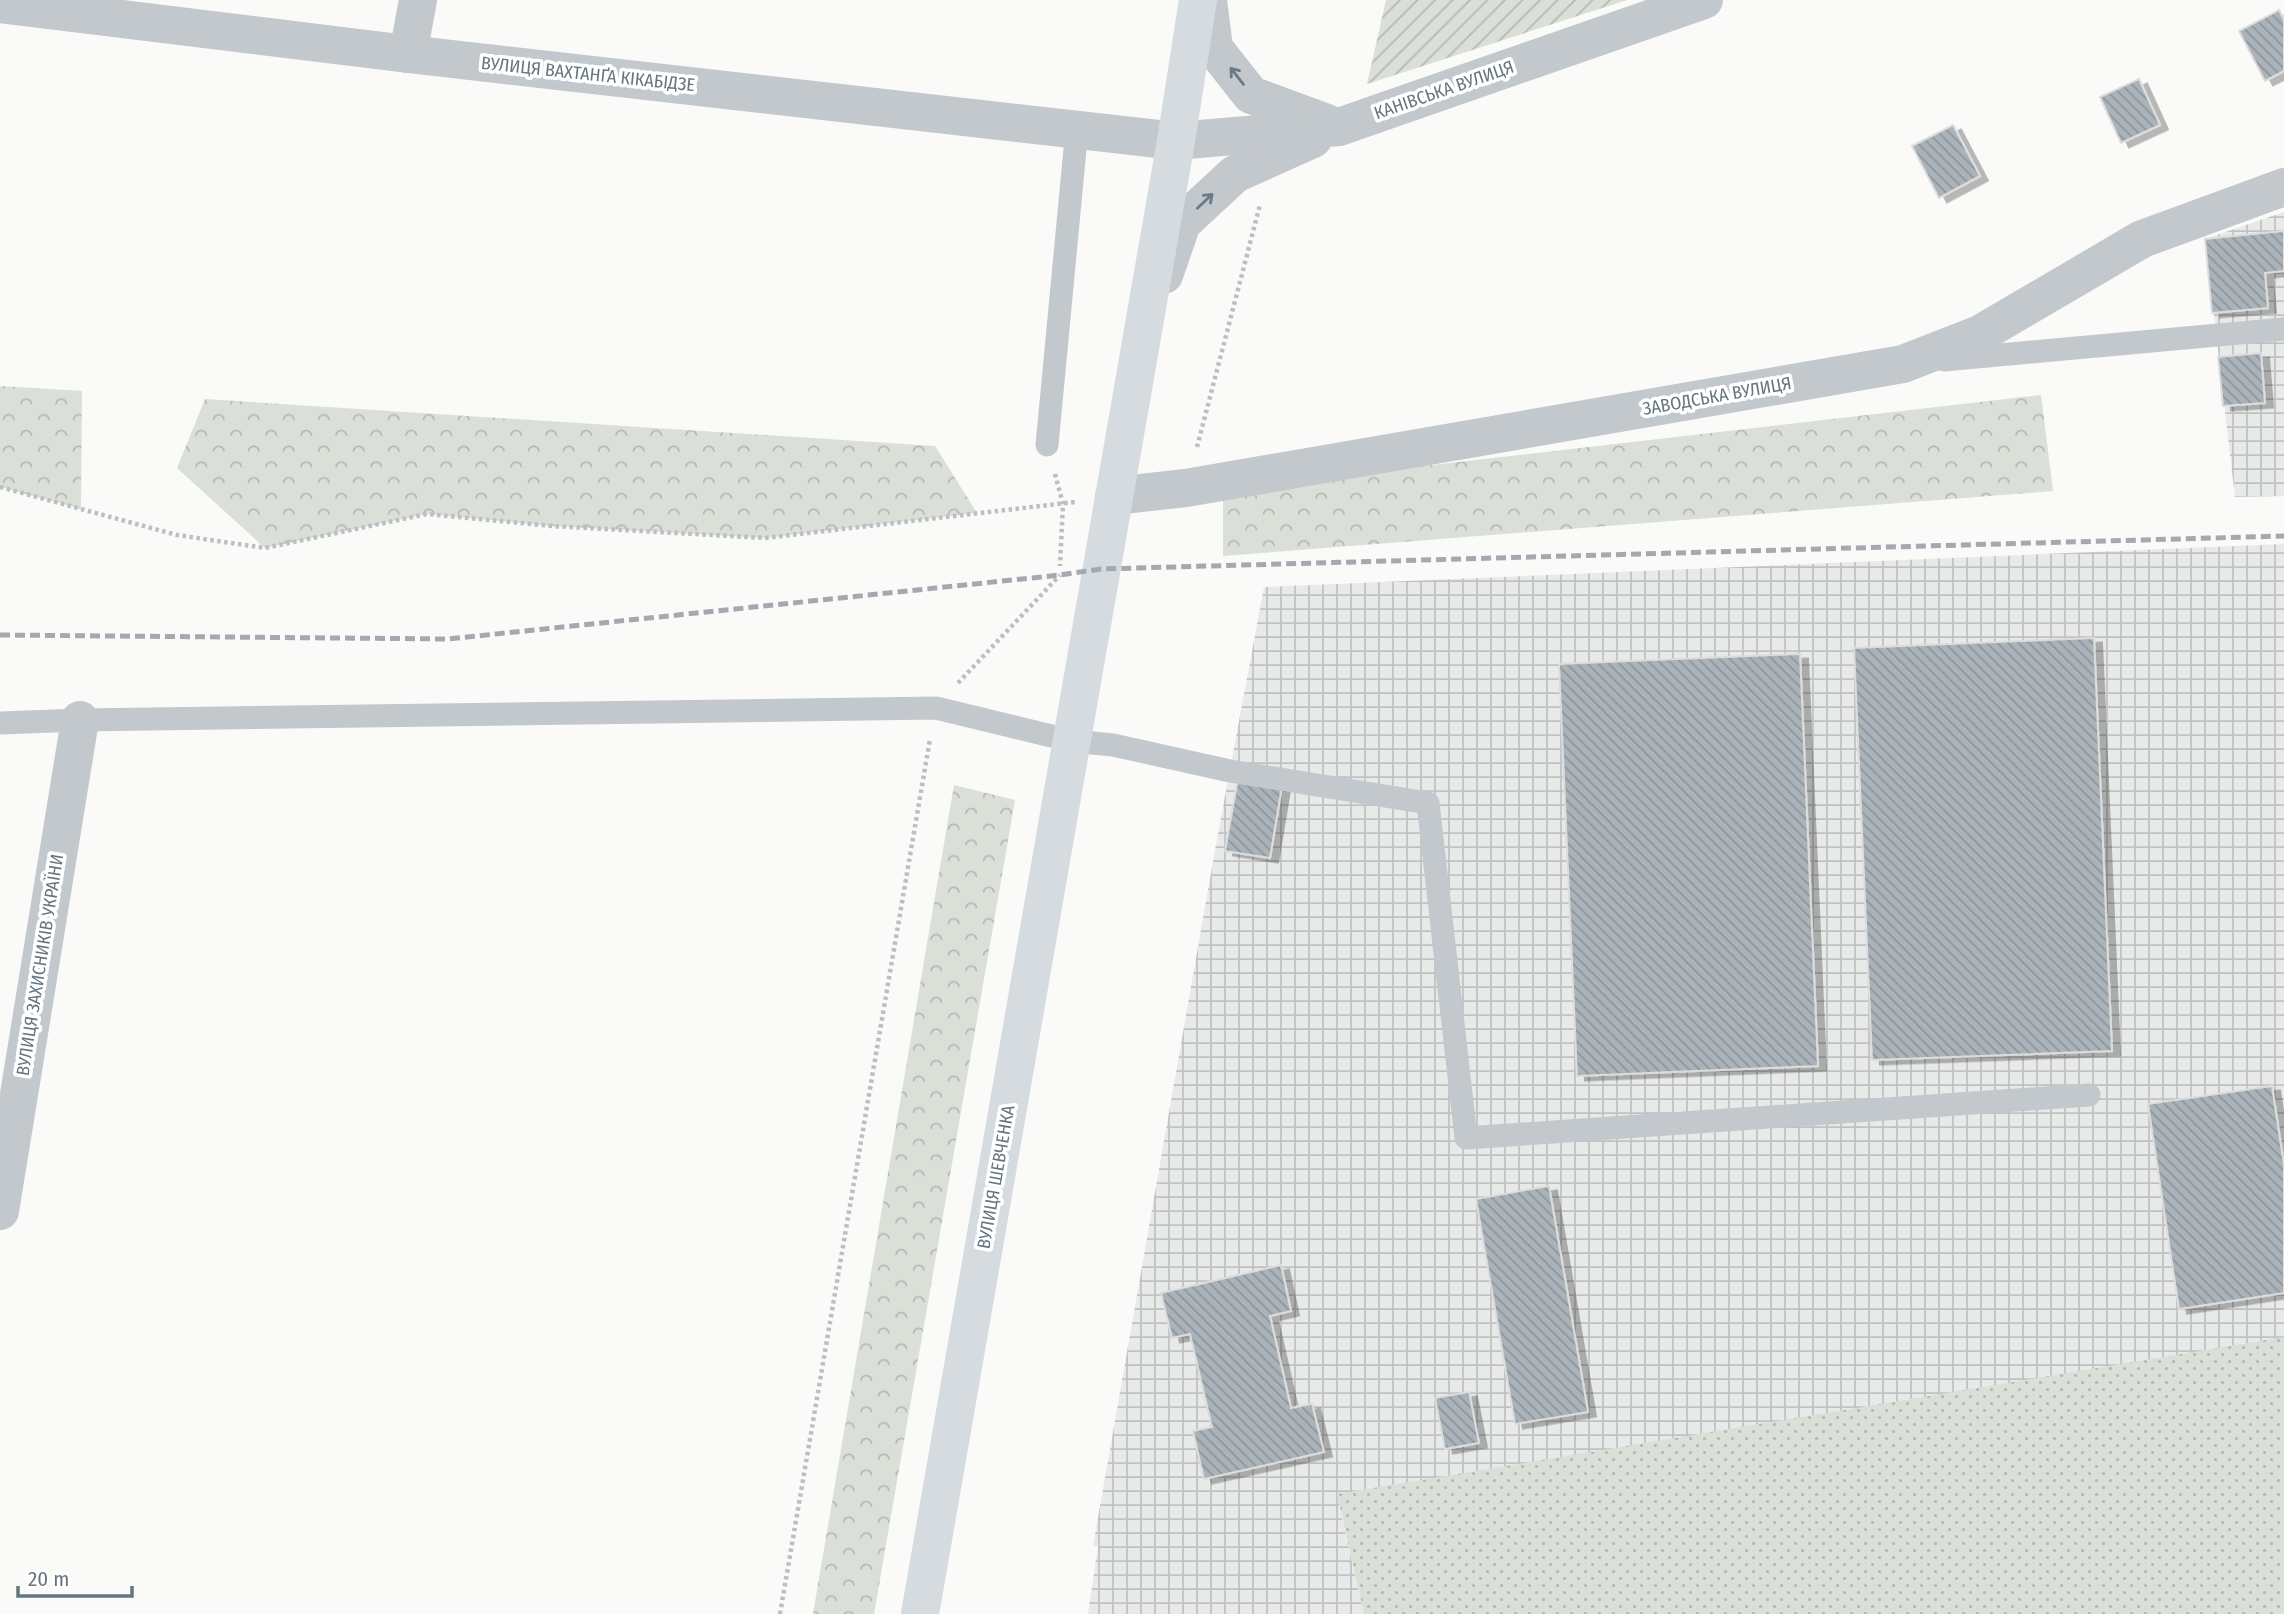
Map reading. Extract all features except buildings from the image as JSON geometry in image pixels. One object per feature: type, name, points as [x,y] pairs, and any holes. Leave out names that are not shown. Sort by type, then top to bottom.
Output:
[{"type":"main road","points":[[1176,141],[1198,0]]},
{"type":"main road","name":"ВУЛИЦЯ ШЕВЧЕНКА","points":[[920,1614],[1176,141]]},
{"type":"street","points":[[408,54],[418,0]]},
{"type":"street","points":[[1208,0],[1214,48],[1251,94],[1339,127]]},
{"type":"street","name":"КАНІВСЬКА ВУЛИЦЯ","points":[[1176,141],[1339,127],[1704,0]]},
{"type":"street","name":"ВУЛИЦЯ ВАХТАНҐА КІКАБІДЗЕ","points":[[0,4],[408,54],[1176,141]]},
{"type":"street","points":[[1139,350],[1182,223],[1235,174],[1339,127]]},
{"type":"street","name":"ЗАВОДСЬКА ВУЛИЦЯ","points":[[1114,496],[1186,488],[1903,364],[1980,334],[2142,239],[2284,187]]},
{"type":"street","name":"ВУЛИЦЯ ЗАХИСНИКІВ УКРАЇНИ","points":[[0,1211],[80,720]]},
{"type":"lane","points":[[1047,445],[1077,128]]},
{"type":"lane","points":[[1903,364],[2284,329]]},
{"type":"lane","points":[[0,723],[936,708],[1072,741],[1113,745],[1230,771],[1428,803],[1466,1138],[2089,1095]]},
{"type":"path","points":[[1186,488],[1272,157]]},
{"type":"path","points":[[780,1614],[936,708],[1060,575],[1063,504],[1047,445]]},
{"type":"path","points":[[0,487],[177,535],[265,548],[427,514],[552,526],[765,538],[1114,496]]},
{"type":"shaded area","points":[[2284,212],[2284,496],[2235,497],[2205,239]]},
{"type":"shaded area","points":[[2284,544],[2284,1342],[1339,1505],[1364,1614],[1088,1614],[1098,1546],[1093,1546],[1264,587]]},
{"type":"green space","points":[[1386,0],[1627,0],[1367,84]]},
{"type":"green space","points":[[0,386],[82,391],[81,509],[0,487]]},
{"type":"green space","points":[[2041,395],[2053,491],[1223,556],[1223,489]]},
{"type":"green space","points":[[205,399],[935,446],[977,513],[765,538],[552,526],[427,514],[265,548],[177,468]]},
{"type":"green space","points":[[954,785],[1015,800],[874,1614],[813,1614]]},
{"type":"green space","points":[[2284,1337],[2284,1614],[1364,1614],[1337,1494]]},
{"type":"railway","points":[[0,635],[448,639],[1101,569],[2284,536]]}]
